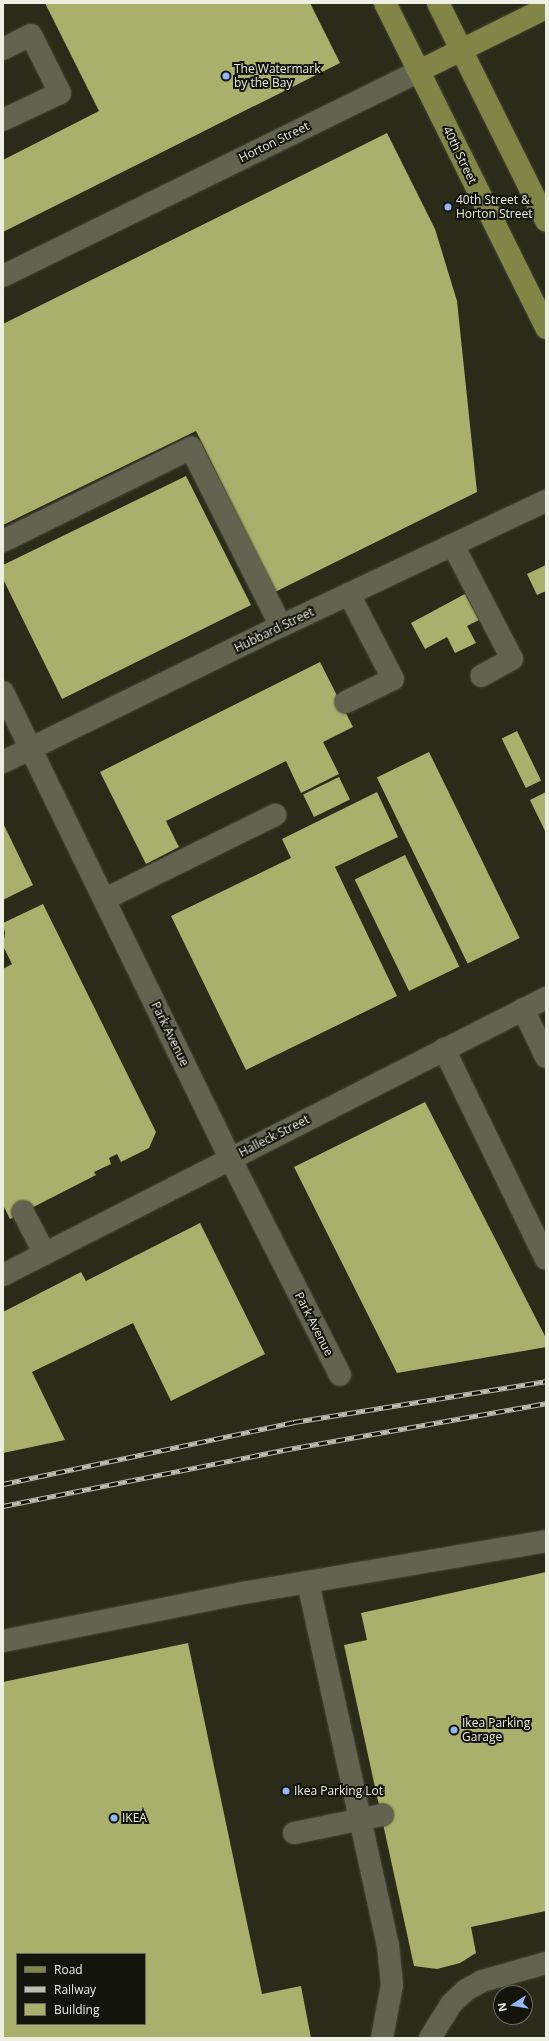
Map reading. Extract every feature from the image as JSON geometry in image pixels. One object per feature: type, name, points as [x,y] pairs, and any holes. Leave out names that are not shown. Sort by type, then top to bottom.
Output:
[{"type":"main road","name":"40th Street","points":[[385,3],[546,328]]},
{"type":"main road","points":[[438,3],[546,221]]},
{"type":"main road","name":"Horton Street","points":[[419,71],[546,8]]},
{"type":"street","points":[[3,49],[31,35],[60,93],[3,120]]},
{"type":"street","name":"Horton Street","points":[[3,276],[419,71]]},
{"type":"street","points":[[3,540],[191,448],[281,626]]},
{"type":"street","name":"Hubbard Street","points":[[3,762],[281,626],[546,501]]},
{"type":"street","points":[[453,545],[512,659],[481,676]]},
{"type":"street","points":[[346,702],[393,679],[349,594]]},
{"type":"street","name":"Park Avenue","points":[[3,692],[230,1158],[340,1375]]},
{"type":"street","points":[[105,899],[275,815]]},
{"type":"street","name":"Halleck Street","points":[[3,1275],[546,998]]},
{"type":"street","points":[[523,1009],[546,1057]]},
{"type":"street","points":[[444,1049],[546,1259]]},
{"type":"street","points":[[22,1212],[45,1254]]},
{"type":"street","points":[[3,1642],[308,1582],[546,1542]]},
{"type":"street","points":[[308,1582],[388,1952],[392,1985],[382,2038]]},
{"type":"street","points":[[294,1833],[382,1815]]},
{"type":"street","points":[[430,2038],[451,2004],[466,1990],[482,1981],[546,1963]]},
{"type":"building","points":[[45,3],[310,3],[340,63],[3,232],[3,160],[99,111]]},
{"type":"building","points":[[387,133],[435,229],[457,301],[477,492],[275,592],[196,431],[3,525],[3,324]]},
{"type":"building","points":[[186,476],[251,605],[62,699],[3,579],[3,565]]},
{"type":"building","points":[[546,565],[546,591],[537,595],[527,574]]},
{"type":"building","points":[[465,594],[479,620],[467,626],[476,643],[455,653],[447,637],[425,649],[411,623]]},
{"type":"building","points":[[320,662],[353,727],[323,742],[339,774],[301,793],[286,761],[166,821],[179,847],[146,864],[100,772]]},
{"type":"building","points":[[517,731],[541,780],[526,788],[502,738]]},
{"type":"building","points":[[429,752],[520,938],[468,963],[377,777]]},
{"type":"building","points":[[339,777],[350,799],[314,817],[303,795]]},
{"type":"building","points":[[377,792],[398,837],[335,867],[397,996],[246,1070],[171,916],[291,858],[282,839]]},
{"type":"building","points":[[546,792],[546,833],[530,800]]},
{"type":"building","points":[[3,823],[33,885],[3,900]]},
{"type":"building","points":[[405,855],[459,966],[409,991],[355,880]]},
{"type":"building","points":[[43,904],[156,1132],[149,1148],[121,1162],[117,1154],[109,1158],[111,1164],[94,1172],[96,1175],[10,1219],[3,1205],[3,969],[12,964],[3,946],[5,933],[3,923]]},
{"type":"building","points":[[425,1102],[546,1338],[546,1347],[397,1373],[294,1167]]},
{"type":"building","points":[[200,1223],[265,1354],[171,1401],[133,1323],[32,1372],[65,1440],[3,1453],[3,1312],[81,1272],[86,1281]]},
{"type":"building","name":"Ikea Parking Garage","points":[[546,1572],[546,1911],[471,1927],[476,1953],[460,1963],[437,1969],[414,1966],[344,1645],[367,1640],[361,1613]]},
{"type":"building","name":"IKEA","points":[[188,1643],[262,1994],[301,1986],[311,2038],[3,2038],[3,1682]]},
{"type":"railway","points":[[3,1484],[294,1422],[546,1381]]},
{"type":"railway","points":[[3,1506],[283,1450],[546,1403]]},
{"type":"place","name":"The Watermark by the Bay","points":[[226,76]]},
{"type":"place","name":"40th Street & Horton Street","points":[[448,207]]},
{"type":"place","name":"Ikea Parking Garage","points":[[454,1730]]},
{"type":"place","name":"Ikea Parking Lot","points":[[286,1791]]},
{"type":"place","name":"IKEA","points":[[114,1818]]}]
